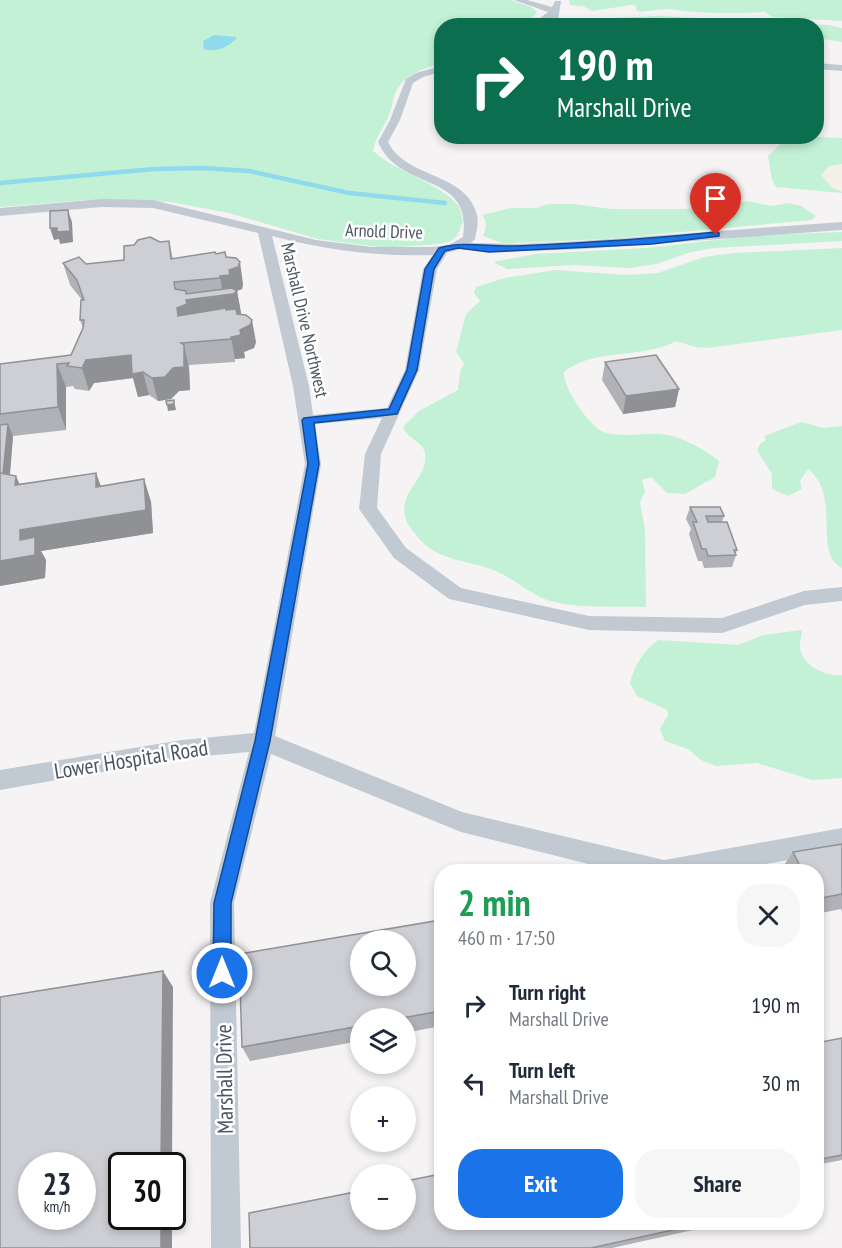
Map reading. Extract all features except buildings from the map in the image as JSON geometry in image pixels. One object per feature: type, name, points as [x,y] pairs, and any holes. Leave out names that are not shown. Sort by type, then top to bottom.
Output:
[{"type":"street","points":[[518,0],[555,11]]},
{"type":"street","points":[[554,18],[559,0]]},
{"type":"street","points":[[545,18],[555,11]]},
{"type":"street","points":[[824,67],[842,68]]},
{"type":"street","points":[[434,71],[411,79],[404,85],[398,114],[382,142],[388,156],[455,192],[465,201],[471,216],[470,239],[458,245]]},
{"type":"street","name":"Arnold Drive","points":[[0,212],[102,203],[153,204],[345,249],[372,251],[442,250],[458,245],[489,249],[516,249],[652,241],[780,228],[842,226]]},
{"type":"street","name":"Marshall Drive Northwest","points":[[264,230],[308,420]]},
{"type":"street","points":[[442,250],[430,269],[412,370],[373,454],[368,509],[400,553],[456,594],[589,623],[722,626],[804,598],[842,594]]},
{"type":"street","points":[[308,420],[393,412]]},
{"type":"street","name":"Marshall Drive","points":[[226,1248],[222,903],[263,741],[314,464],[308,420]]},
{"type":"street","points":[[263,741],[461,822],[635,864]]},
{"type":"street","name":"Lower Hospital Road","points":[[0,780],[159,753],[263,741]]},
{"type":"street","points":[[703,864],[842,839]]},
{"type":"green space","points":[[0,0],[510,0],[531,7],[537,12],[531,18],[434,18],[434,66],[414,74],[398,88],[388,117],[376,141],[373,151],[382,159],[443,192],[459,207],[463,221],[457,236],[451,241],[387,248],[318,239],[229,213],[171,202],[86,200],[0,207]]},
{"type":"green space","points":[[569,0],[842,0],[842,21],[824,20],[824,18],[773,17],[765,12],[721,13],[668,9],[640,12],[636,10],[636,6],[631,5],[592,11],[583,6],[570,5]]},
{"type":"green space","points":[[659,16],[697,18],[615,18]]},
{"type":"green space","points":[[824,25],[842,28],[842,42],[824,39]]},
{"type":"green space","points":[[824,137],[842,138],[842,193],[776,187],[772,180],[768,156],[781,144],[824,144]]},
{"type":"green space","points":[[748,201],[771,206],[789,203],[801,206],[816,216],[812,220],[605,239],[502,243],[483,236],[486,226],[482,215],[511,208],[572,204],[611,209],[686,209],[725,207]]},
{"type":"green space","points":[[842,232],[842,241],[714,248],[691,252],[656,264],[630,268],[573,265],[507,269],[493,262],[535,254],[647,248],[759,235]]},
{"type":"green space","points":[[842,248],[842,330],[707,348],[676,341],[663,347],[589,359],[564,372],[567,387],[578,406],[591,423],[603,432],[617,435],[668,435],[691,443],[719,461],[715,477],[685,494],[667,493],[651,477],[642,480],[645,492],[640,502],[645,530],[646,607],[585,606],[550,601],[498,572],[441,555],[422,542],[410,527],[404,507],[406,499],[423,470],[425,453],[421,445],[407,434],[403,427],[419,411],[458,390],[460,372],[464,363],[456,352],[466,314],[480,301],[474,293],[476,287],[505,278],[555,270],[626,275],[658,273],[704,257],[734,253]]},
{"type":"green space","points":[[802,422],[823,428],[842,426],[842,568],[833,560],[829,550],[826,507],[818,480],[808,469],[800,481],[802,489],[788,496],[772,489],[772,474],[757,450],[766,440],[764,436]]},
{"type":"green space","points":[[802,630],[800,649],[806,661],[823,672],[842,675],[842,778],[812,780],[757,763],[716,766],[701,760],[688,749],[665,741],[660,729],[668,715],[667,710],[637,696],[630,683],[640,659],[658,640],[738,645],[763,635]]},
{"type":"sand","points":[[842,164],[842,192],[831,187],[821,175],[829,166]]},
{"type":"water","points":[[214,35],[237,37],[222,48],[204,49],[203,41]]},
{"type":"waterway","points":[[0,183],[154,169],[204,168],[249,171],[349,193],[445,203]]},
{"type":"route","points":[[222,973],[222,903],[263,741],[314,464],[308,420],[371,412],[393,412],[412,370],[430,269],[442,250],[458,245],[489,249],[516,249],[716,235]]}]
